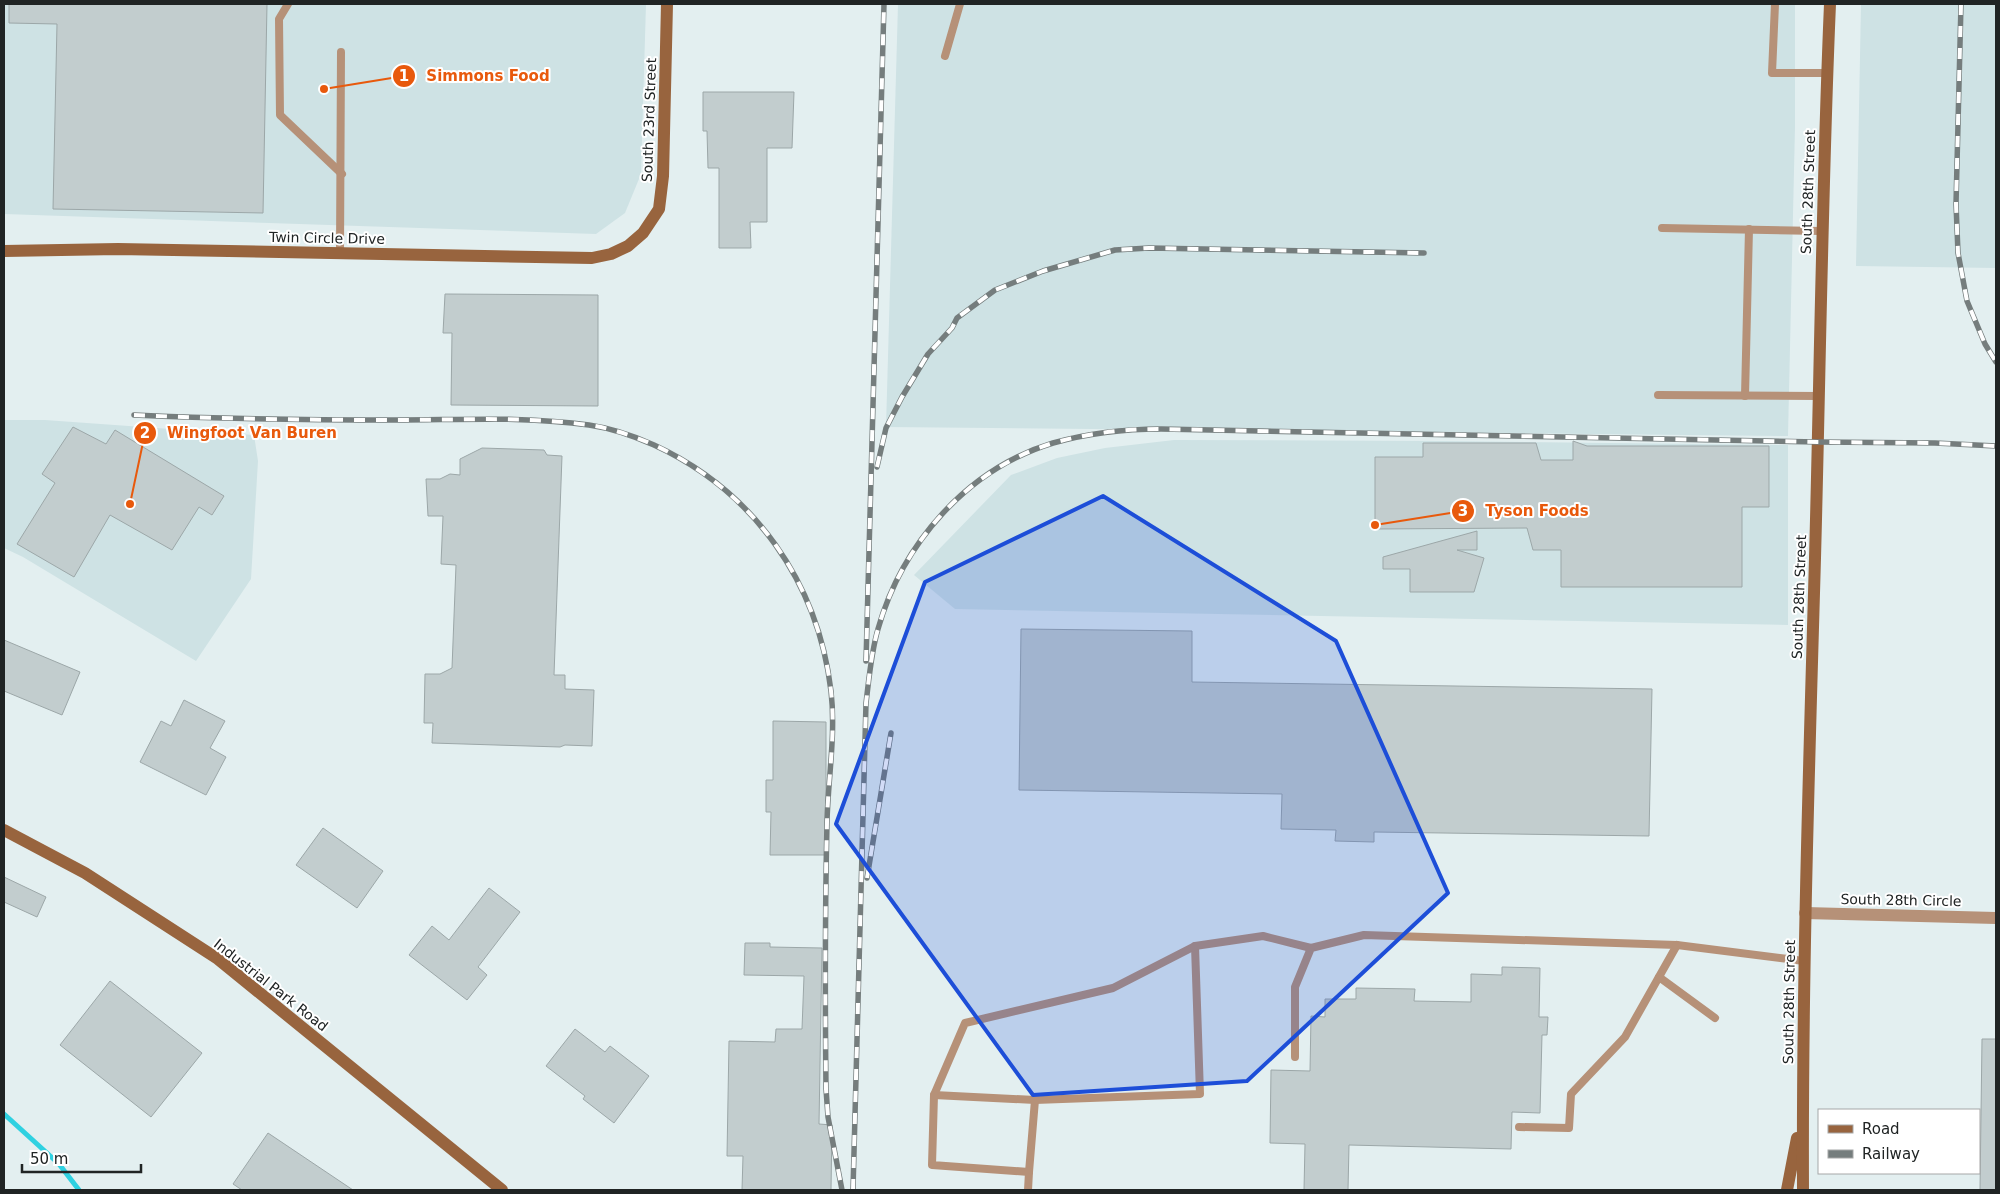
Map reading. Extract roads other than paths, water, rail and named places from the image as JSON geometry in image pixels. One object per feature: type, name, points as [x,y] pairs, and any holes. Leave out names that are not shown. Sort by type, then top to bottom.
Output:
[{"type":"street","name":"South 23rd Street","points":[[643,233],[659,209],[663,176],[667,4]]},
{"type":"street","name":"South 28th Street","points":[[1803,1190],[1802,1109],[1805,913],[1819,396],[1821,231],[1830,4]]},
{"type":"street","name":"Twin Circle Drive","points":[[4,250],[118,249],[592,258],[611,254],[628,246],[643,233]]},
{"type":"street","name":"Industrial Park Road","points":[[4,830],[85,873],[218,959],[502,1190]]},
{"type":"street","name":"South 28th Circle","points":[[1805,913],[1996,918]]},
{"type":"street","points":[[1787,1190],[1802,1109]]},
{"type":"lane","points":[[288,4],[279,19],[280,115],[342,174]]},
{"type":"lane","points":[[945,56],[960,4]]},
{"type":"lane","points":[[1775,4],[1772,73],[1827,72]]},
{"type":"lane","points":[[340,254],[342,174],[341,52]]},
{"type":"lane","points":[[1662,228],[1821,231]]},
{"type":"lane","points":[[1746,396],[1748,229]]},
{"type":"lane","points":[[1658,395],[1819,396]]},
{"type":"lane","points":[[1029,1172],[932,1165],[934,1095],[965,1023],[1113,988],[1195,946],[1263,936],[1311,948],[1364,935],[1678,945],[1804,961]]},
{"type":"lane","points":[[1519,1127],[1569,1128],[1571,1094],[1626,1037],[1678,945]]},
{"type":"lane","points":[[934,1095],[1035,1100],[1200,1094],[1195,946]]},
{"type":"lane","points":[[1295,1057],[1295,986],[1311,948]]},
{"type":"lane","points":[[1659,977],[1715,1018]]},
{"type":"lane","points":[[1028,1190],[1035,1100]]},
{"type":"waterway","points":[[4,1114],[59,1164],[79,1190]]},
{"type":"railway","points":[[866,661],[884,4]]},
{"type":"railway","points":[[1961,4],[1956,204],[1958,253],[1967,301],[1985,344],[1996,362]]},
{"type":"railway","points":[[877,467],[886,428],[902,397],[928,354],[952,328],[957,318],[995,290],[1043,271],[1115,250],[1149,248],[1424,253]]},
{"type":"railway","points":[[134,415],[298,419],[516,419],[589,425],[614,430],[638,438],[690,464],[722,488],[751,514],[775,544],[796,577],[812,613],[824,651],[831,691],[833,724],[828,806],[826,889],[826,1089],[828,1117],[842,1190]]},
{"type":"railway","points":[[853,1190],[866,703],[870,666],[878,629],[889,598],[903,568],[921,540],[942,514],[966,491],[993,471],[1022,455],[1053,443],[1093,434],[1147,429],[1935,443],[1996,446]]},
{"type":"railway","points":[[867,878],[891,733]]},
{"type":"place","name":"Simmons Food","points":[[324,89]]},
{"type":"place","name":"Wingfoot Van Buren","points":[[130,504]]},
{"type":"place","name":"Tyson Foods","points":[[1375,525]]}]
